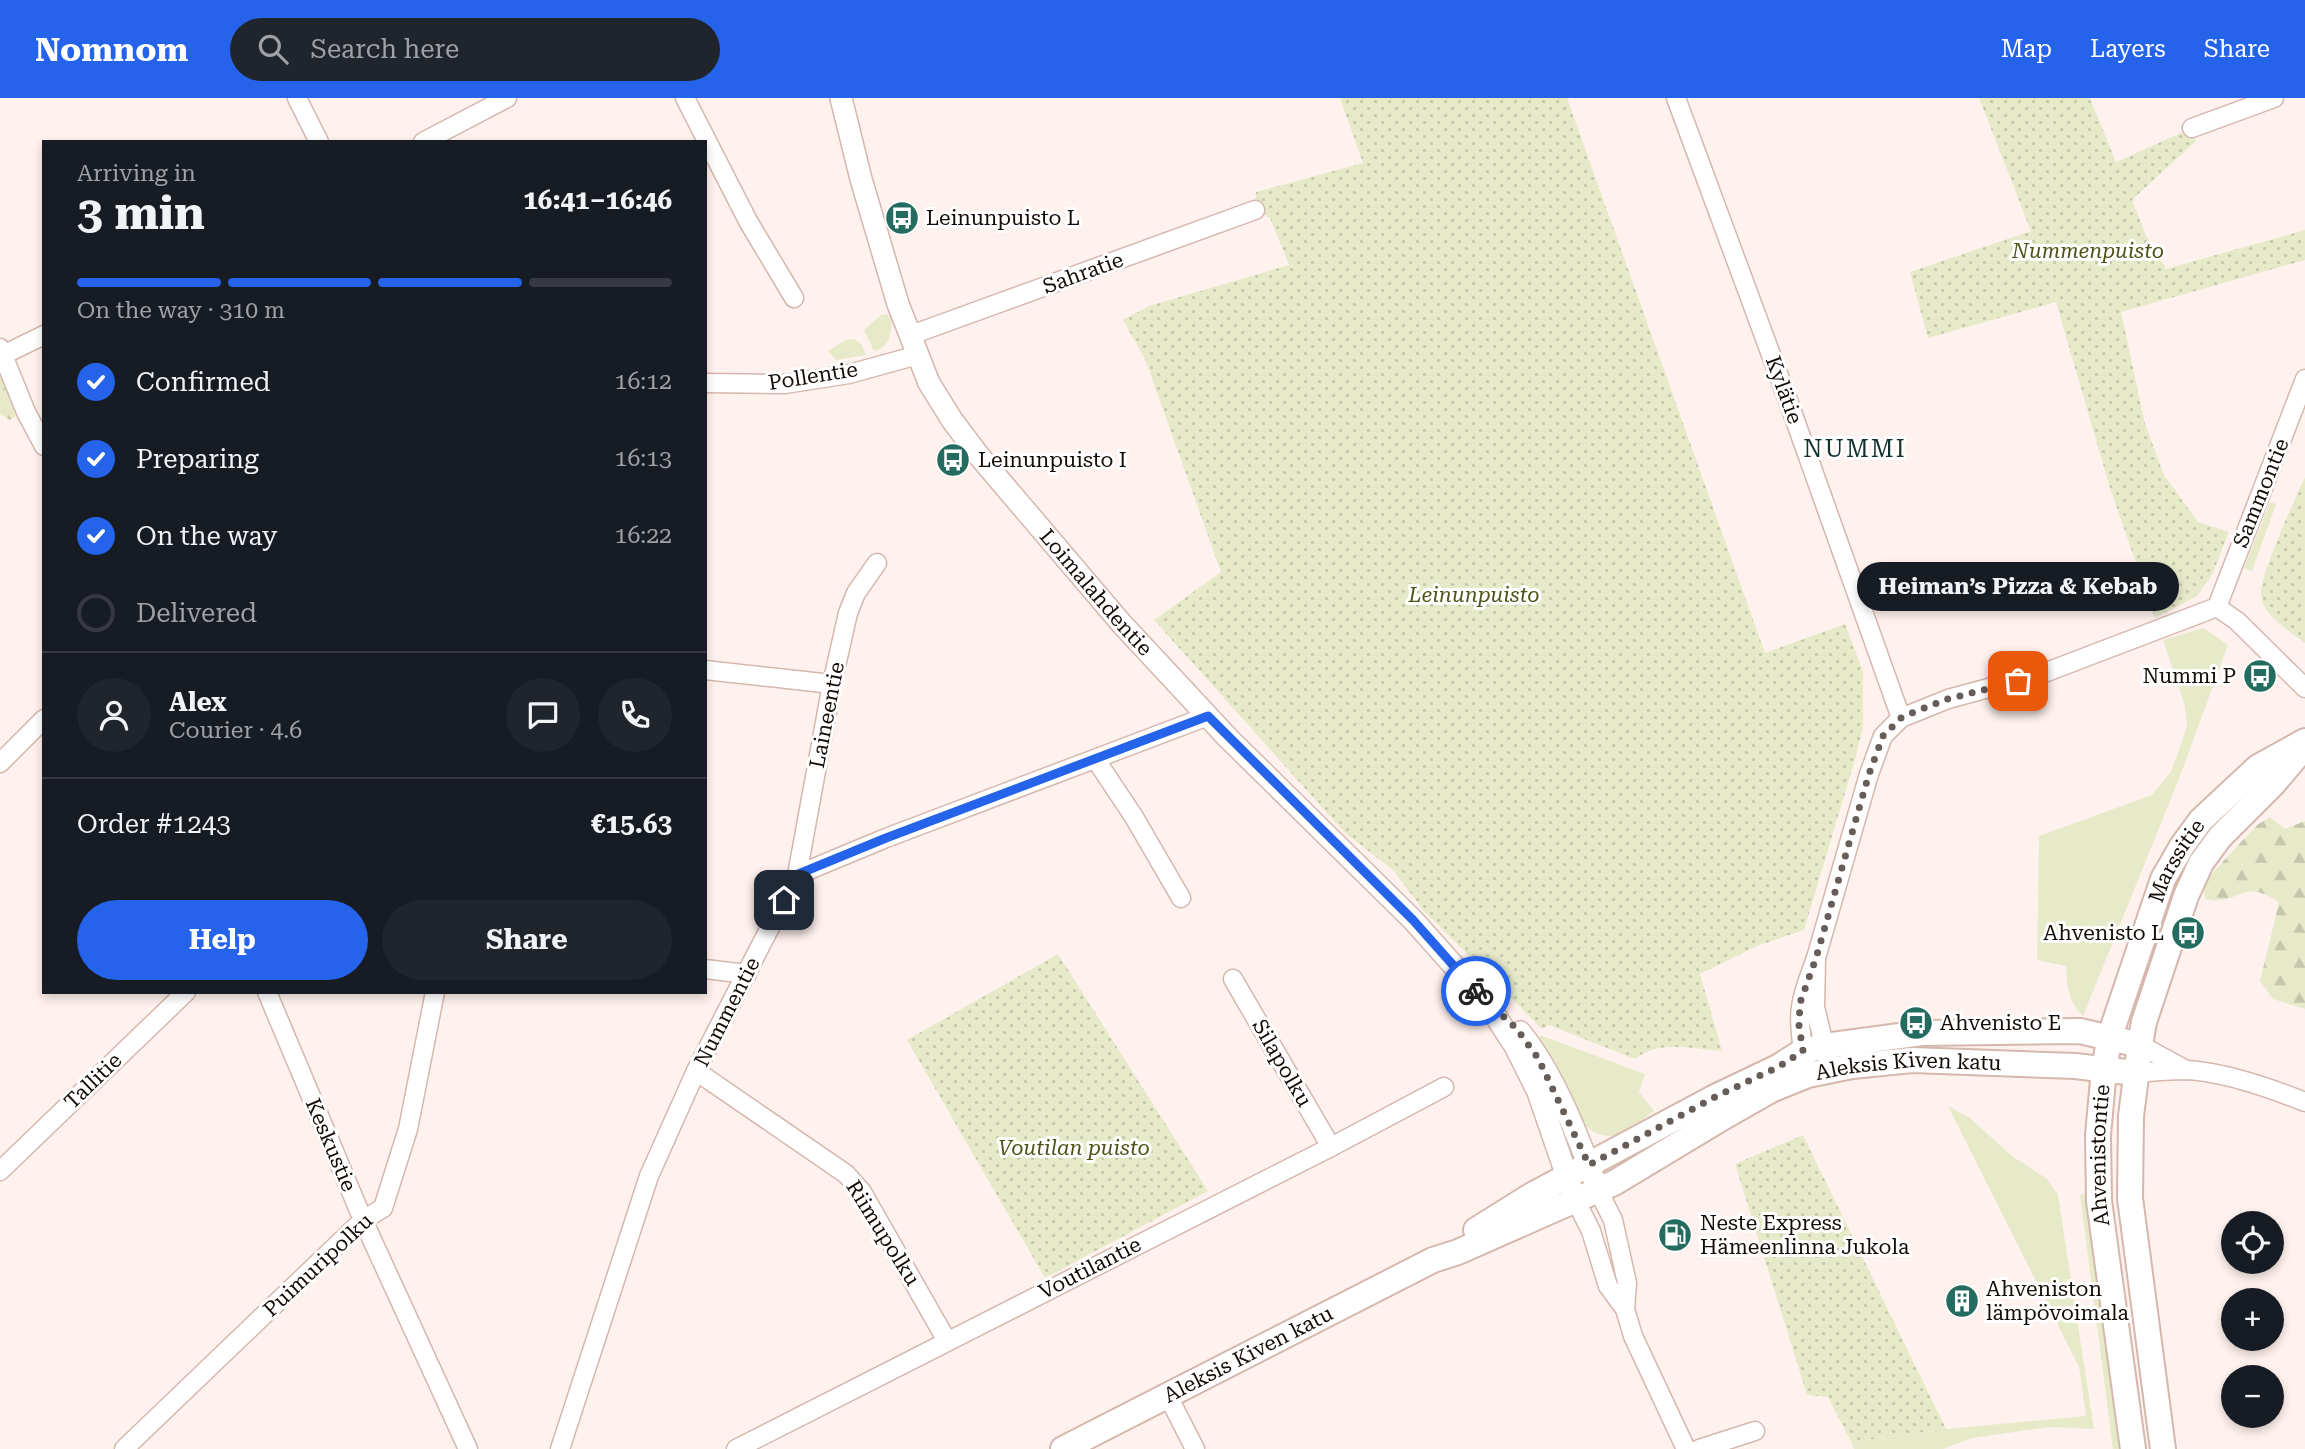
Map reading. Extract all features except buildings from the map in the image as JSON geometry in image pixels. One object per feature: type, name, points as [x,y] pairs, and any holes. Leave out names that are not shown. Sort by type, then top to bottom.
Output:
[{"type":"main road","name":"Marssitie","points":[[2104,1069],[2110,1036],[2163,879],[2182,846],[2201,820],[2258,767],[2305,744]]},
{"type":"main road","name":"Marssitie","points":[[2135,1073],[2144,1023],[2186,896],[2201,863],[2220,837],[2274,783],[2305,744]]},
{"type":"main road","name":"Aleksis Kiven katu","points":[[1433,1260],[1506,1211],[1713,1098],[1778,1067],[1817,1061],[1922,1033],[2080,1031],[2140,1045]]},
{"type":"main road","name":"Aleksis Kiven katu","points":[[1063,1449],[1433,1260],[1598,1191],[1817,1061],[1973,1060],[2135,1073]]},
{"type":"main road","name":"Ahvenistontie","points":[[2104,1069],[2098,1135],[2099,1201],[2133,1449]]},
{"type":"main road","name":"Ahvenistontie","points":[[2135,1073],[2131,1116],[2130,1198],[2163,1449]]},
{"type":"street","points":[[297,98],[318,140]]},
{"type":"street","points":[[427,140],[507,98]]},
{"type":"street","points":[[685,98],[707,140]]},
{"type":"street","name":"Loimalahdentie","points":[[841,98],[861,179],[898,304],[929,383],[952,420],[979,456],[1121,623],[1208,716],[1413,920],[1487,1003],[1527,1068],[1545,1111],[1578,1171],[1598,1191]]},
{"type":"street","name":"Kylätie","points":[[1676,98],[1795,419],[1901,718]]},
{"type":"street","points":[[2192,128],[2274,98]]},
{"type":"street","points":[[707,141],[748,221],[794,298]]},
{"type":"street","name":"Sahratie","points":[[914,345],[1255,210]]},
{"type":"street","points":[[42,336],[1,352],[42,442]]},
{"type":"street","name":"Pollentie","points":[[707,383],[785,384],[849,374],[914,345]]},
{"type":"street","name":"Sammontie","points":[[2217,607],[2305,379]]},
{"type":"street","name":"Laineentie","points":[[796,875],[848,613],[856,593],[877,563]]},
{"type":"street","points":[[1817,1061],[1816,958],[1869,774],[1883,736],[1901,718],[1948,699],[2044,673],[2217,607],[2237,621],[2305,688]]},
{"type":"street","points":[[707,670],[832,684]]},
{"type":"street","points":[[796,875],[886,838],[1208,716]]},
{"type":"street","points":[[0,763],[42,721]]},
{"type":"street","points":[[1096,760],[1134,817],[1181,898]]},
{"type":"street","name":"Nummentie","points":[[560,1449],[581,1378],[649,1177],[696,1071],[796,875]]},
{"type":"street","points":[[707,969],[747,974]]},
{"type":"street","name":"Silapolku","points":[[1233,979],[1331,1147]]},
{"type":"street","name":"Tallitie","points":[[0,1171],[184,994]]},
{"type":"street","name":"Keskustie","points":[[268,994],[363,1220],[468,1449]]},
{"type":"street","name":"Puimuripolku","points":[[124,1449],[363,1220],[383,1208],[408,1129],[436,994]]},
{"type":"street","points":[[2140,1045],[2186,1070]]},
{"type":"street","points":[[2135,1073],[2186,1070],[2243,1081],[2305,1102]]},
{"type":"street","name":"Riimupolku","points":[[696,1071],[846,1174],[862,1192],[947,1341]]},
{"type":"street","name":"Voutilantie","points":[[736,1449],[1444,1087]]},
{"type":"street","name":"Loimalahdentie","points":[[1576,1201],[1578,1171]]},
{"type":"street","points":[[1598,1191],[1613,1220],[1627,1283],[1625,1309]]},
{"type":"street","points":[[1576,1201],[1591,1231],[1608,1286],[1625,1309],[1633,1336],[1686,1449]]},
{"type":"street","points":[[1168,1396],[1195,1449]]},
{"type":"street","points":[[1699,1449],[1755,1431]]},
{"type":"green space","name":"Leinunpuisto","points":[[1340,98],[1567,98],[1765,653],[1845,624],[1863,671],[1863,726],[1857,753],[1804,930],[1757,946],[1700,974],[1722,1051],[1654,1049],[1635,1059],[1549,1025],[1542,1029],[1424,911],[1393,870],[1345,833],[1154,620],[1221,572],[1145,359],[1123,320],[1149,306],[1289,265],[1270,218],[1255,210],[1256,192],[1363,163]]},
{"type":"green space","name":"Nummenpuisto","points":[[1979,98],[2090,98],[2116,162],[2192,128],[2196,141],[2132,200],[2146,235],[2166,269],[2305,230],[2305,260],[2121,312],[2145,424],[2164,475],[2198,522],[2229,532],[2212,575],[2197,596],[2155,618],[2110,488],[2056,302],[1928,338],[1910,272],[2031,231]]},
{"type":"green space","points":[[887,314],[892,320],[889,340],[874,351],[864,330],[881,315]]},
{"type":"green space","points":[[854,339],[862,345],[866,355],[836,360],[828,351],[846,340]]},
{"type":"green space","points":[[0,376],[16,416],[10,420],[0,414]]},
{"type":"green space","points":[[2305,477],[2305,643],[2272,617],[2261,596],[2265,572]]},
{"type":"green space","points":[[2270,502],[2276,504],[2252,571],[2244,568]]},
{"type":"green space","points":[[2203,628],[2228,645],[2180,776],[2083,1016],[2071,999],[2066,966],[2037,960],[2039,836],[2152,795],[2171,772],[2187,727],[2185,706],[2163,640]]},
{"type":"green space","points":[[2270,817],[2285,829],[2305,821],[2305,1009],[2273,999],[2260,981],[2279,902],[2257,892],[2222,900],[2206,899],[2202,884],[2257,825]]},
{"type":"green space","name":"Voutilan puisto","points":[[1058,954],[1208,1191],[1045,1278],[907,1040]]},
{"type":"green space","points":[[1540,1035],[1645,1074],[1639,1092],[1654,1111],[1620,1134],[1611,1136],[1593,1131],[1583,1124],[1539,1040]]},
{"type":"green space","points":[[1948,1106],[1970,1118],[2012,1156],[2046,1178],[2058,1195],[2094,1429],[2050,1427],[1972,1438],[1943,1449],[1854,1449],[1851,1442],[1946,1429],[2086,1416],[2079,1367]]},
{"type":"green space","points":[[1803,1135],[1946,1429],[1851,1442],[1828,1397],[1807,1395],[1735,1164]]},
{"type":"green space","points":[[2088,1193],[2122,1449],[2113,1449],[2080,1195]]},
{"type":"way so far","points":[[1476,991],[1516,1028],[1538,1058],[1589,1165],[1713,1098],[1778,1067],[1803,1051],[1799,1026],[1800,1003],[1883,736],[1901,718],[1914,712],[1948,699],[2018,681]]},
{"type":"place","name":"Leinunpuisto L","points":[[902,218]]},
{"type":"place","name":"Leinunpuisto I","points":[[953,460]]},
{"type":"place","name":"Nummi P","points":[[2260,676]]},
{"type":"place","name":"Heiman’s Pizza & Kebab","points":[[2018,681]]},
{"type":"place","name":"Ahvenisto L","points":[[2188,933]]},
{"type":"place","name":"Ahvenisto E","points":[[1916,1023]]},
{"type":"place","name":"Neste Express Hämeenlinna Jukola","points":[[1675,1235]]},
{"type":"place","name":"Ahveniston lämpövoimala","points":[[1962,1301]]},
{"type":"district","name":"NUMMI","points":[[1855,449]]},
{"type":"route","points":[[784,900],[796,875],[886,838],[1208,716],[1413,920],[1476,991]]}]
